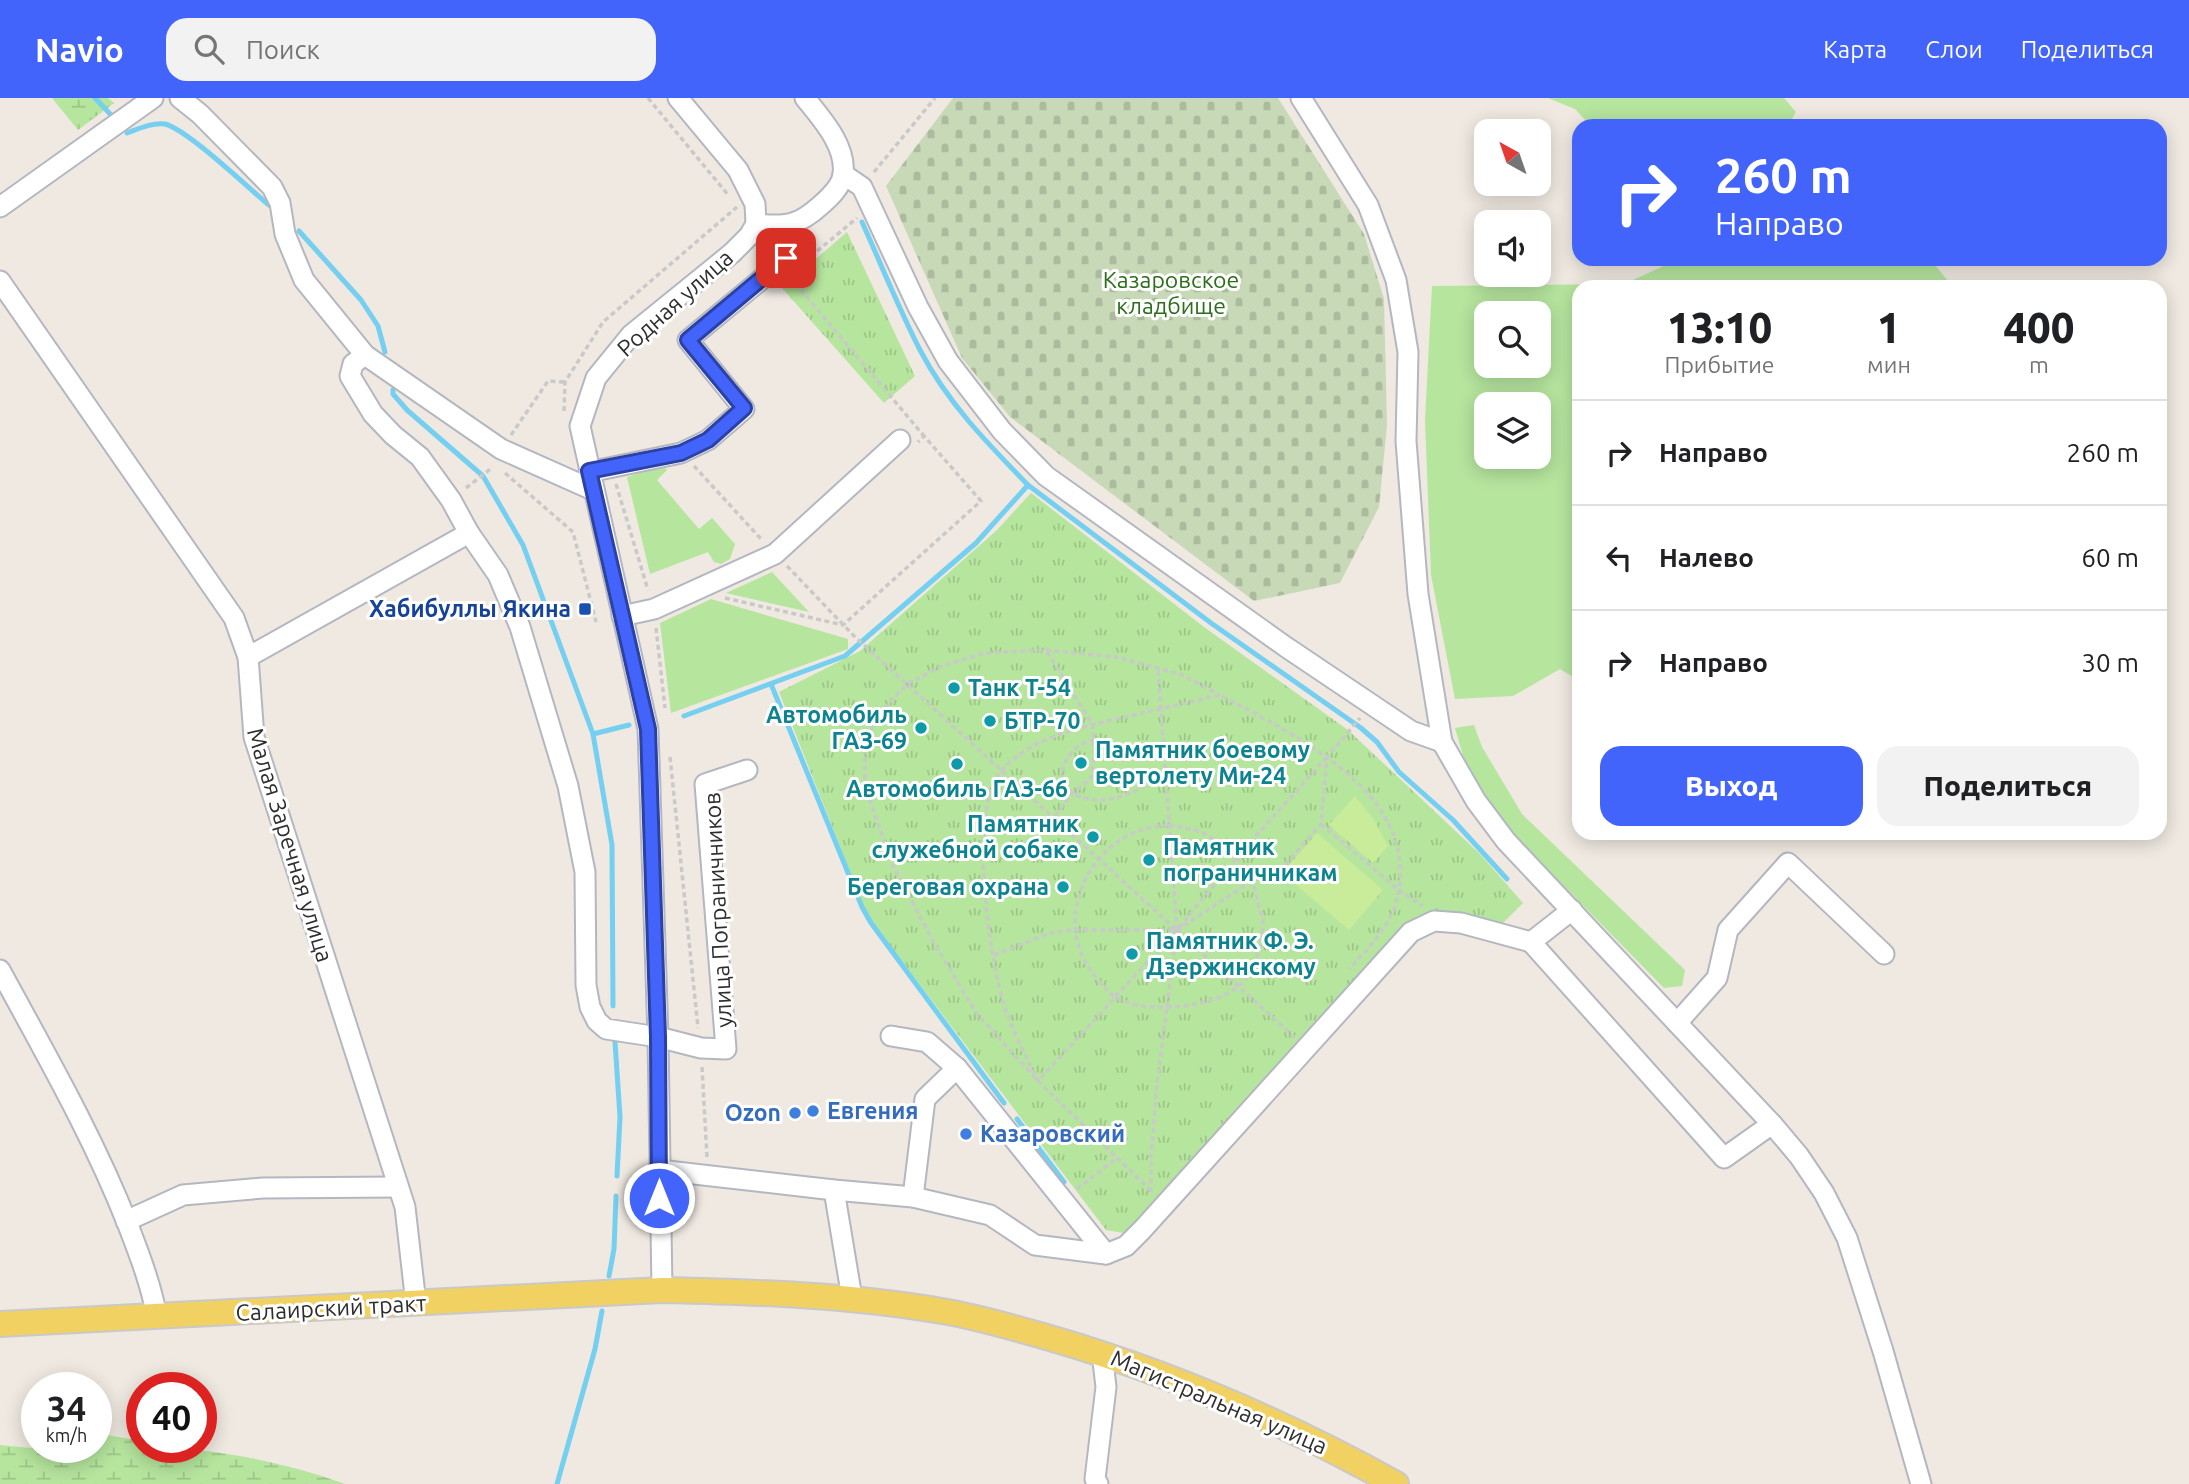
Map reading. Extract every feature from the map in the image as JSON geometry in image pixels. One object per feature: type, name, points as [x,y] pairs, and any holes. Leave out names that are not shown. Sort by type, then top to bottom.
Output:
[{"type":"main road","name":"Магистральная улица","points":[[662,1290],[760,1292],[852,1298],[944,1311],[1102,1353],[1184,1382],[1261,1415],[1396,1484]]},
{"type":"main road","name":"Салаирский тракт","points":[[0,1324],[662,1290]]},
{"type":"street","points":[[0,207],[132,105],[153,98]]},
{"type":"street","points":[[180,98],[200,114],[272,187],[280,203],[285,234],[304,280],[365,355],[501,449],[591,481],[681,453],[708,440],[744,408],[688,340],[789,265],[786,258],[790,225]]},
{"type":"street","points":[[678,98],[738,170],[755,204],[756,223],[779,227],[808,216],[830,197],[843,174],[841,155],[827,126],[805,98]]},
{"type":"street","points":[[1301,98],[1368,205],[1396,279],[1408,352],[1406,442],[1418,594],[1442,742],[1475,801],[1498,831],[1772,1124],[1799,1156],[1824,1193],[1847,1238],[1921,1484]]},
{"type":"street","points":[[843,174],[862,187],[948,361],[1002,431],[1046,476],[1286,648],[1411,732],[1442,742]]},
{"type":"street","name":"Родная улица","points":[[591,481],[580,426],[596,378],[631,335],[732,253],[749,236],[756,223]]},
{"type":"street","name":"Малая Заречная улица","points":[[0,281],[234,618],[248,657],[254,737],[405,1207],[416,1304]]},
{"type":"street","name":"улица Пограничников","points":[[365,355],[353,364],[350,376],[357,389],[373,414],[421,457],[451,500],[469,533],[498,575],[520,627],[568,786],[584,872],[586,985],[590,1007],[597,1021],[606,1028],[701,1048],[726,1049],[705,784],[747,770]]},
{"type":"street","points":[[622,615],[654,609],[775,554],[907,443]]},
{"type":"street","points":[[591,481],[648,729],[658,1037],[662,1290]]},
{"type":"street","points":[[248,657],[469,533]]},
{"type":"street","points":[[1677,1023],[1717,978],[1728,930],[1788,863],[1884,954]]},
{"type":"street","points":[[1531,942],[1572,910]]},
{"type":"street","points":[[659,1170],[913,1197],[990,1215],[1035,1245],[1106,1254],[1126,1246],[1142,1230],[1411,932],[1434,921],[1461,923],[1531,942],[1724,1158],[1772,1124]]},
{"type":"street","points":[[0,970],[86,1129],[126,1221],[152,1290],[157,1317]]},
{"type":"street","points":[[891,1036],[927,1042],[957,1068],[1106,1254]]},
{"type":"street","points":[[913,1197],[925,1099],[957,1068]]},
{"type":"street","points":[[126,1221],[183,1195],[263,1188],[398,1188]]},
{"type":"street","points":[[834,1190],[852,1298]]},
{"type":"street","points":[[1098,1484],[1096,1479],[1105,1387],[1102,1353]]},
{"type":"path","points":[[862,187],[935,98]]},
{"type":"path","points":[[843,625],[981,500],[924,436],[789,265],[871,206]]},
{"type":"path","points":[[907,443],[924,436]]},
{"type":"path","points":[[681,453],[854,636],[1306,1048]]},
{"type":"path","points":[[476,480],[496,465]]},
{"type":"path","points":[[725,598],[843,625]]},
{"type":"path","points":[[1046,650],[1094,725],[1091,778],[1072,794],[1054,817]]},
{"type":"path","points":[[1152,1192],[1038,1081],[978,1014],[934,943],[892,864],[865,786],[864,740],[881,712],[907,684],[942,666],[985,653],[1046,650],[1116,657],[1180,674],[1297,736],[1327,757],[1380,807],[1392,828],[1401,865],[1400,891],[1391,917],[1378,937],[1344,975]]},
{"type":"path","points":[[1152,1192],[1151,1158],[1157,1083],[1177,930],[1158,668]]},
{"type":"path","points":[[1038,1081],[1014,1032],[1002,998],[994,956],[984,886],[984,830],[992,789],[1002,770],[1044,740],[1094,725],[1220,695]]},
{"type":"path","points":[[1038,1081],[1177,930],[1236,858],[1358,720]]},
{"type":"path","points":[[1094,739],[1075,749],[1064,767],[1063,783],[1072,794],[1103,800],[1120,797],[1164,776]]},
{"type":"path","points":[[994,956],[1050,933],[1075,930],[1177,930],[1252,881],[1280,870],[1321,824],[1327,757]]},
{"type":"path","points":[[1321,824],[1414,902],[1427,907]]},
{"type":"path","points":[[1169,825],[1197,831],[1219,843],[1236,858],[1252,881],[1263,922],[1259,948],[1250,972],[1239,987],[1212,1001],[1168,1007],[1129,1003],[1115,997],[1078,950],[1076,908],[1081,886],[1113,847],[1132,834],[1169,825]]},
{"type":"path","points":[[1283,1044],[1296,1029]]},
{"type":"path","points":[[1063,1201],[1117,1158]]},
{"type":"path","points":[[1148,1202],[1161,1182]]},
{"type":"green space","points":[[52,98],[108,98],[114,103],[78,130]]},
{"type":"green space","name":"Казаровское кладбище","points":[[953,98],[1278,98],[1364,234],[1384,299],[1387,425],[1379,507],[1340,583],[1254,601],[1010,417],[962,358],[886,186]]},
{"type":"green space","points":[[1548,98],[1784,98],[1796,112],[1792,119],[1584,119],[1575,109]]},
{"type":"green space","points":[[847,232],[915,376],[884,403],[782,288]]},
{"type":"green space","points":[[1664,266],[1936,266],[1947,280],[1633,280]]},
{"type":"green space","points":[[1551,285],[1572,285],[1572,676],[1560,669],[1513,696],[1455,699],[1431,575],[1425,420],[1432,286],[1551,287]]},
{"type":"green space","points":[[663,466],[667,470],[657,480],[699,529],[712,518],[735,544],[730,559],[721,564],[714,562],[708,552],[650,574],[627,477]]},
{"type":"green space","points":[[1031,493],[1204,627],[1348,730],[1480,854],[1523,903],[1485,941],[1443,930],[1422,935],[1147,1237],[1106,1230],[867,915],[779,692],[860,651],[997,530]]},
{"type":"green space","points":[[772,572],[809,612],[726,593]]},
{"type":"green space","points":[[711,599],[848,639],[848,649],[671,713],[660,623]]},
{"type":"green space","points":[[1474,725],[1482,747],[1522,814],[1685,970],[1682,986],[1664,988],[1503,824],[1467,769],[1455,728]]},
{"type":"green space","points":[[1355,796],[1373,818],[1388,846],[1373,863],[1329,825]]},
{"type":"green space","points":[[1317,833],[1383,890],[1349,930],[1282,873]]},
{"type":"green space","points":[[112,1436],[126,1438],[126,1463],[217,1463],[217,1453],[270,1462],[345,1484],[0,1484],[0,1445],[21,1447],[21,1463],[112,1463]]},
{"type":"waterway","points":[[95,98],[113,117]]},
{"type":"waterway","points":[[127,133],[156,124],[175,128],[269,205]]},
{"type":"waterway","points":[[862,222],[920,350],[942,387],[969,421],[1028,485]]},
{"type":"waterway","points":[[299,231],[361,300],[378,326],[385,352]]},
{"type":"waterway","points":[[393,390],[393,394],[407,410],[483,476],[523,545],[593,734],[612,845],[613,1006]]},
{"type":"waterway","points":[[684,716],[845,656],[976,543],[1028,485],[1211,623],[1361,728],[1377,742],[1399,772],[1453,820],[1507,879]]},
{"type":"waterway","points":[[771,684],[862,907],[1004,1103]]},
{"type":"waterway","points":[[593,734],[629,725]]},
{"type":"waterway","points":[[615,1042],[620,1117],[617,1176]]},
{"type":"waterway","points":[[1017,1119],[1064,1182]]},
{"type":"waterway","points":[[609,1276],[614,1249],[616,1196]]},
{"type":"waterway","points":[[557,1484],[595,1349],[602,1311]]},
{"type":"place","name":"Хабибуллы Якина","points":[[585,609]]},
{"type":"place","name":"Танк Т-54","points":[[954,688]]},
{"type":"place","name":"БТР-70","points":[[990,721]]},
{"type":"place","name":"Автомобиль ГАЗ-69","points":[[921,728]]},
{"type":"place","name":"Памятник боевому вертолету Ми-24","points":[[1081,763]]},
{"type":"place","name":"Автомобиль ГАЗ-66","points":[[957,764]]},
{"type":"place","name":"Памятник служебной собаке","points":[[1093,837]]},
{"type":"place","name":"Памятник пограничникам","points":[[1149,860]]},
{"type":"place","name":"Береговая охрана","points":[[1063,887]]},
{"type":"place","name":"Памятник Ф. Э. Дзержинскому","points":[[1132,954]]},
{"type":"place","name":"Евгения","points":[[813,1111]]},
{"type":"place","name":"Ozon","points":[[795,1113]]},
{"type":"place","name":"Казаровский","points":[[966,1134]]},
{"type":"route","points":[[659,1198],[658,1037],[648,729],[589,471],[681,453],[708,440],[744,408],[688,340],[786,258]]}]
